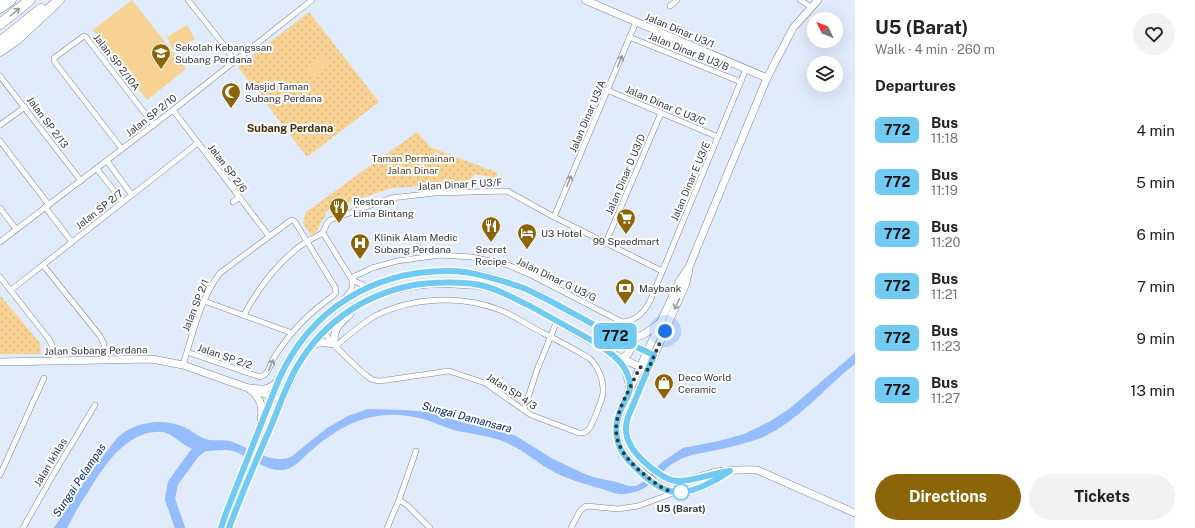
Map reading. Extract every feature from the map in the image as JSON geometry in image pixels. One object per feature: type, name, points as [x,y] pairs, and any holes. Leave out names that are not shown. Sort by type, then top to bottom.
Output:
[{"type":"highway","points":[[0,8],[11,0]]},
{"type":"highway","points":[[0,24],[30,0]]},
{"type":"highway","points":[[0,42],[52,0]]},
{"type":"highway","points":[[0,51],[16,40],[59,0]]},
{"type":"street","points":[[188,0],[235,61]]},
{"type":"street","name":"Jalan SP 2/10","points":[[0,242],[154,125],[312,0]]},
{"type":"street","name":"Jalan Dinar U3/1","points":[[585,0],[767,78]]},
{"type":"street","points":[[670,6],[677,0]]},
{"type":"street","points":[[800,0],[811,7]]},
{"type":"street","points":[[818,0],[793,28],[767,78],[689,267],[686,283],[654,355],[626,425],[630,444],[636,453],[649,466],[665,478],[678,481],[716,472],[743,469],[757,470],[855,512]]},
{"type":"street","name":"Jalan Dinar U3/A","points":[[554,217],[636,22]]},
{"type":"street","name":"Jalan SP 2/10A","points":[[122,149],[54,61],[54,58],[84,36],[86,37],[154,125]]},
{"type":"street","name":"Jalan Dinar B U3/B","points":[[629,38],[741,82]]},
{"type":"street","name":"Jalan Dinar E U3/E","points":[[650,301],[746,69]]},
{"type":"street","name":"Jalan SP 2/13","points":[[0,76],[26,107],[81,181]]},
{"type":"street","name":"Jalan Dinar C U3/C","points":[[607,90],[718,137]]},
{"type":"street","points":[[0,126],[26,107]]},
{"type":"street","name":"Jalan SP 2/6","points":[[173,110],[269,236]]},
{"type":"street","name":"Jalan Dinar D U3/D","points":[[606,242],[661,113]]},
{"type":"street","points":[[0,140],[72,242]]},
{"type":"street","name":"Jalan SP 2/7","points":[[11,290],[198,143]]},
{"type":"street","points":[[107,161],[132,195]]},
{"type":"street","points":[[97,169],[123,202]]},
{"type":"street","name":"Jalan Dinar F U3/F","points":[[323,233],[327,223],[330,220],[390,198],[435,193],[507,191],[554,217],[662,271]]},
{"type":"street","points":[[233,202],[239,197]]},
{"type":"street","points":[[0,208],[16,229]]},
{"type":"street","name":"Jalan SP 2/1","points":[[183,365],[204,301],[213,281],[220,273],[292,220],[295,222],[307,241]]},
{"type":"street","points":[[221,528],[287,362],[297,346],[316,324],[350,294],[352,289],[351,279],[323,233],[294,250],[279,266],[250,303],[244,315]]},
{"type":"street","name":"Jalan SP 2/2","points":[[187,352],[260,378],[267,373],[274,357],[292,332],[309,314],[333,296],[336,292],[307,241]]},
{"type":"street","name":"Jalan Dinar G U3/G","points":[[351,279],[372,268],[397,261],[440,255],[472,257],[508,265],[533,276],[622,322],[628,321],[642,314],[650,301]]},
{"type":"street","points":[[43,265],[100,336],[104,344],[106,360]]},
{"type":"street","points":[[676,492],[660,487],[628,460],[621,451],[616,436],[616,424],[640,367],[680,280],[689,267]]},
{"type":"street","points":[[351,279],[367,287],[397,277],[424,272],[451,270],[485,276],[528,289],[628,343],[654,355]]},
{"type":"street","points":[[0,278],[48,338],[52,345],[55,361]]},
{"type":"street","points":[[229,528],[237,505],[282,400],[294,374],[311,346],[339,317],[362,303],[383,293],[426,283],[454,283],[483,286],[516,299],[620,358],[648,370]]},
{"type":"street","points":[[324,331],[326,321],[335,307],[374,285]]},
{"type":"street","points":[[204,301],[292,332]]},
{"type":"street","points":[[311,346],[320,342],[335,345],[374,317],[394,308],[416,302],[440,301],[457,301],[480,305],[500,311],[550,337]]},
{"type":"street","points":[[335,345],[335,331],[337,326],[362,303]]},
{"type":"street","points":[[524,410],[537,370],[557,321]]},
{"type":"street","points":[[619,338],[634,339],[640,337],[661,322]]},
{"type":"street","name":"Jalan SP 4/3","points":[[324,331],[328,338],[361,371],[374,380],[380,381],[449,371],[485,383],[531,416],[556,426],[582,433],[589,428],[602,397],[603,391],[600,374],[592,360],[550,337]]},
{"type":"street","points":[[620,358],[629,353],[630,347],[628,343]]},
{"type":"street","points":[[609,351],[624,366],[627,373],[630,390]]},
{"type":"street","name":"Jalan Subang Perdana","points":[[0,362],[152,359],[183,365],[282,400]]},
{"type":"street","points":[[0,475],[44,378]]},
{"type":"street","points":[[248,388],[265,390],[275,384],[279,379]]},
{"type":"street","points":[[248,388],[258,398],[261,406],[262,413],[256,438]]},
{"type":"street","name":"Jalan Ikhlas","points":[[23,528],[52,475],[94,405]]},
{"type":"street","points":[[387,528],[399,500],[416,451]]},
{"type":"street","points":[[570,528],[580,510],[586,506],[618,509],[638,506],[676,492],[698,488],[720,478],[730,471]]},
{"type":"street","points":[[399,500],[407,505],[430,528]]},
{"type":"green space","points":[[132,0],[186,69],[147,100],[93,30]]},
{"type":"green space","points":[[309,12],[379,102],[307,157],[238,67]]},
{"type":"green space","points":[[187,25],[195,39],[173,50],[167,37]]},
{"type":"green space","points":[[323,55],[331,64],[315,79],[307,70]]},
{"type":"green space","name":"Taman Permainan Jalan Dinar","points":[[417,132],[430,147],[498,173],[496,178],[474,174],[470,186],[459,184],[391,188],[328,210],[325,213],[326,217],[322,220],[316,233],[310,234],[303,223],[306,212]]},
{"type":"green space","points":[[0,295],[40,343],[41,354],[0,354]]},
{"type":"water","points":[[855,353],[855,364],[787,423],[761,438],[750,442],[685,457],[666,469],[650,485],[635,492],[621,494],[578,482],[548,469],[517,448],[505,442],[455,430],[416,417],[387,415],[364,419],[343,428],[323,441],[295,465],[283,470],[277,470],[265,466],[236,452],[220,450],[195,450],[163,432],[138,436],[118,451],[101,471],[67,528],[54,528],[89,474],[118,437],[133,427],[141,424],[158,422],[176,424],[206,439],[230,441],[267,457],[283,459],[291,457],[327,428],[348,416],[368,409],[429,412],[464,423],[480,424],[501,430],[516,436],[553,459],[585,474],[629,486],[636,486],[643,482],[662,462],[683,448],[719,441],[744,434],[769,422],[789,409]]},
{"type":"waterway","points":[[180,528],[170,499],[173,483],[194,454],[205,445]]},
{"type":"bus line","name":"772","points":[[221,528],[279,379],[297,346],[321,319],[338,304],[374,285],[397,277],[424,272],[451,270],[485,276],[528,289],[654,355],[628,417],[626,425],[630,444],[636,453],[649,466],[665,478],[671,480],[678,481],[706,476],[716,472],[730,471],[720,478],[688,491],[676,492],[660,487],[642,473],[621,451],[616,436],[616,424],[620,411],[630,390],[627,373],[624,366],[609,351],[516,299],[483,286],[454,283],[426,283],[383,293],[362,303],[339,317],[311,346],[294,374],[237,505],[229,528]]},
{"type":"place","name":"Sekolah Kebangssan Subang Perdana","points":[[161,70]]},
{"type":"place","name":"Masjid Taman Subang Perdana","points":[[231,109]]},
{"type":"place","name":"Restoran Lima Bintang","points":[[339,224]]},
{"type":"place","name":"99 Speedmart","points":[[626,235]]},
{"type":"place","name":"Secret Recipe","points":[[491,243]]},
{"type":"place","name":"U3 Hotel","points":[[527,250]]},
{"type":"place","name":"Klinik Alam Medic Subang Perdana","points":[[360,260]]},
{"type":"place","name":"Maybank","points":[[625,305]]},
{"type":"place","name":"Deco World Ceramic","points":[[664,400]]},
{"type":"place","name":"U5 (Barat)","points":[[681,492]]},
{"type":"district","name":"Subang Perdana","points":[[290,128]]},
{"type":"route","points":[[665,331],[648,370],[640,367],[620,411],[616,424],[616,436],[621,451],[642,473],[666,490],[681,492]]},
{"type":"water label","name":"Sungai Damansara","points":[[467,417]]},
{"type":"water label","name":"Sungai Pelampas","points":[[79,480]]}]
